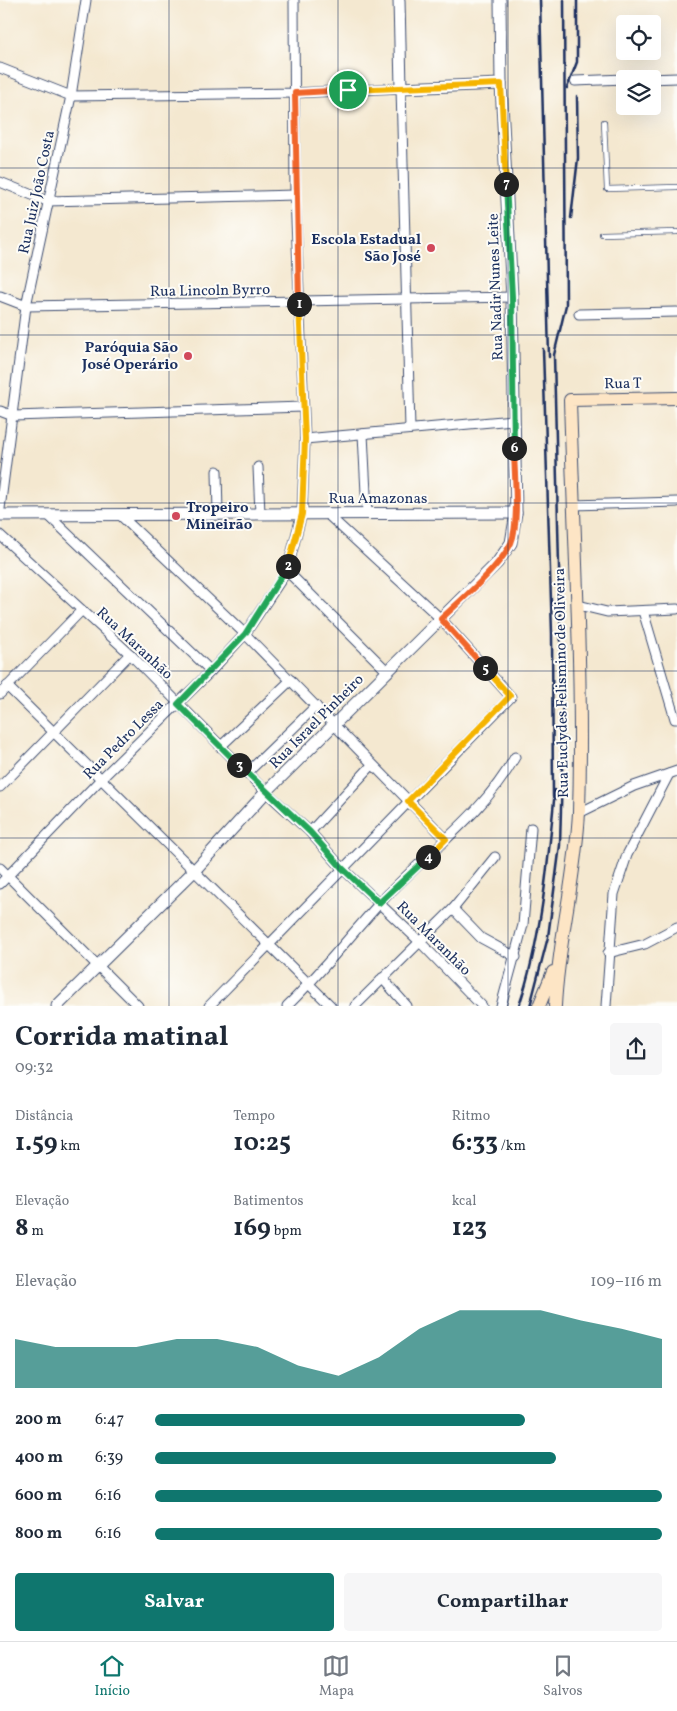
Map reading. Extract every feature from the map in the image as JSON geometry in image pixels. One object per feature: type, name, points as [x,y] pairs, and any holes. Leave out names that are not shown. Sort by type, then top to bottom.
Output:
[{"type":"main road","name":"Rua T","points":[[570,400],[677,398]]},
{"type":"main road","name":"Rua Euclydes Felismino de Oliveira","points":[[557,963],[568,908],[578,813],[578,606],[570,400]]},
{"type":"main road","points":[[540,1006],[557,963]]},
{"type":"main road","points":[[555,1006],[557,963]]},
{"type":"street","name":"Rua Juiz João Costa","points":[[0,509],[26,306],[71,96],[86,0]]},
{"type":"street","name":"Rua Pedro Lessa","points":[[0,884],[101,779],[212,671],[245,634],[287,571],[302,514],[305,439],[296,195],[294,0]]},
{"type":"street","points":[[399,0],[410,430]]},
{"type":"street","name":"Rua Nadir Nunes Leite","points":[[500,0],[501,84],[512,297],[516,512]]},
{"type":"street","points":[[0,68],[71,96],[295,93],[501,84]]},
{"type":"street","points":[[661,79],[677,78]]},
{"type":"street","points":[[576,81],[616,80]]},
{"type":"street","points":[[0,182],[48,201],[296,195]]},
{"type":"street","name":"Rua Lincoln Byrro","points":[[0,296],[26,306],[299,303],[512,297]]},
{"type":"street","points":[[579,314],[677,312]]},
{"type":"street","points":[[0,411],[13,416],[303,407]]},
{"type":"street","points":[[305,439],[513,420]]},
{"type":"street","points":[[363,434],[367,513]]},
{"type":"street","points":[[258,467],[260,514]]},
{"type":"street","points":[[217,471],[218,514]]},
{"type":"street","points":[[573,505],[677,502]]},
{"type":"street","name":"Rua Amazonas","points":[[0,515],[516,512]]},
{"type":"street","name":"Rua Israel Pinheiro","points":[[57,1006],[194,871],[266,792],[502,556],[511,543],[516,512]]},
{"type":"street","points":[[209,1006],[510,696],[441,619],[326,513]]},
{"type":"street","points":[[119,514],[245,634],[446,839]]},
{"type":"street","points":[[48,515],[212,671]]},
{"type":"street","name":"Rua Maranhão","points":[[0,536],[81,612],[130,654],[220,747],[310,832],[342,868],[419,941],[482,1006]]},
{"type":"street","points":[[287,571],[388,672]]},
{"type":"street","points":[[578,606],[607,612],[677,609]]},
{"type":"street","points":[[644,611],[675,719],[677,719]]},
{"type":"street","points":[[0,694],[81,612]]},
{"type":"street","points":[[0,787],[130,654]]},
{"type":"street","points":[[220,747],[290,680]]},
{"type":"street","points":[[7,686],[331,1006]]},
{"type":"street","points":[[247,773],[316,706]]},
{"type":"street","points":[[287,1006],[310,984],[379,903],[446,839],[503,780],[515,757]]},
{"type":"street","points":[[310,832],[372,765]]},
{"type":"street","points":[[578,813],[634,786],[673,772]]},
{"type":"street","points":[[606,1006],[608,954],[614,894],[627,855],[673,772]]},
{"type":"street","points":[[500,1006],[516,957],[523,925],[531,828]]},
{"type":"street","points":[[355,1006],[453,909],[495,857]]},
{"type":"street","points":[[0,868],[138,1006]]},
{"type":"street","points":[[453,909],[480,938],[516,957]]},
{"type":"street","points":[[608,954],[645,944],[677,927]]},
{"type":"street","points":[[382,978],[407,1006]]},
{"type":"lane","points":[[604,122],[607,189],[677,187]]},
{"type":"lane","points":[[602,234],[677,232]]},
{"type":"railway","points":[[540,0],[549,357]]},
{"type":"railway","points":[[530,1006],[548,937],[560,845],[563,735],[554,355],[566,305],[564,0]]},
{"type":"railway","points":[[567,88],[577,62],[577,0]]},
{"type":"railway","points":[[571,218],[578,158],[577,96]]},
{"type":"railway","points":[[543,349],[552,633],[553,797]]},
{"type":"railway","points":[[519,1006],[539,926],[547,872],[555,790]]},
{"type":"place","name":"Escola Estadual São José","points":[[431,248]]},
{"type":"place","name":"Paróquia São José Operário","points":[[188,356]]},
{"type":"place","name":"Tropeiro Mineirão","points":[[176,516]]},
{"type":"route","points":[[501,84],[512,297],[516,512],[511,543],[497,563],[441,619],[510,696],[408,801],[446,839],[379,903],[342,868],[310,832],[266,792],[178,704],[212,671],[245,634],[287,571],[302,514],[305,439],[299,303],[295,93],[348,90],[501,84]]}]
